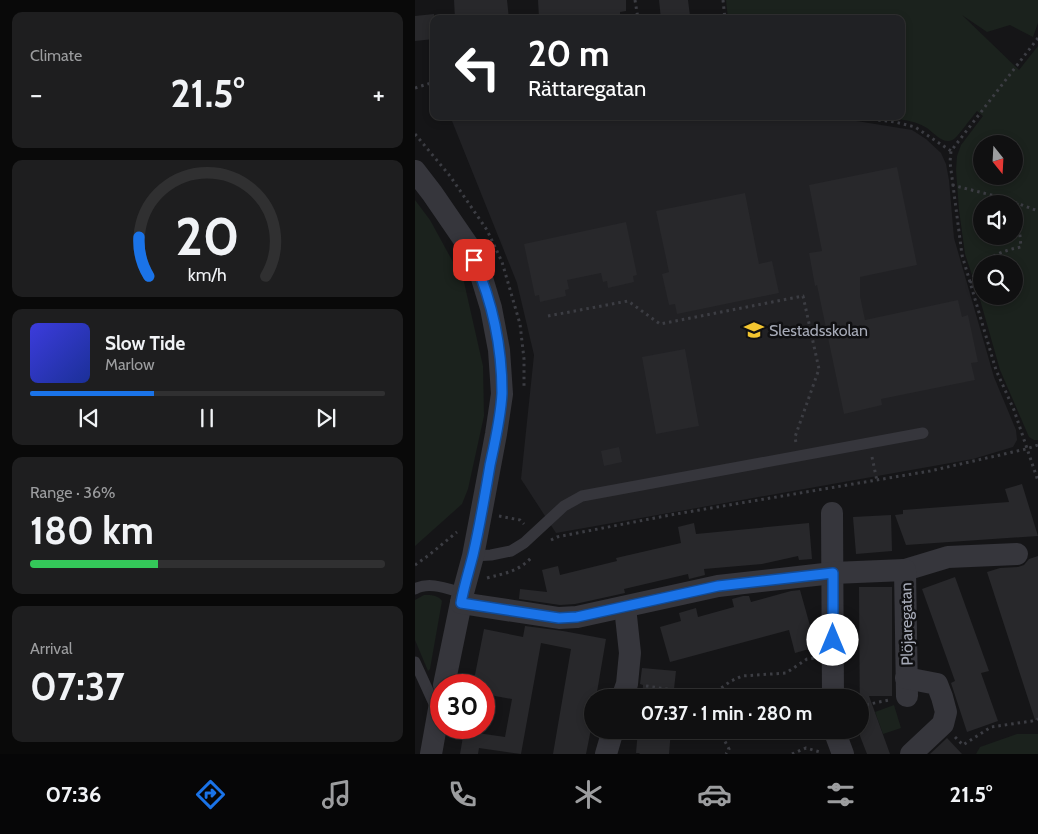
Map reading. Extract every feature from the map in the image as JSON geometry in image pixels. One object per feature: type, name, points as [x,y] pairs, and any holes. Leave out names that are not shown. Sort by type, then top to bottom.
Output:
[{"type":"street","points":[[415,171],[467,244],[481,275],[491,308],[499,350],[502,394],[497,434],[473,556],[446,674]]},
{"type":"street","points":[[832,513],[833,689]]},
{"type":"street","name":"Plöjaregatan","points":[[462,598],[559,618],[577,617],[718,586],[833,573],[905,570],[948,557],[1017,554]]},
{"type":"street","name":"Plöjaregatan","points":[[905,570],[907,687],[937,684],[946,712],[943,724]]},
{"type":"street","points":[[624,689],[630,653],[625,607]]},
{"type":"street","points":[[911,754],[943,724]]},
{"type":"street","points":[[431,754],[434,739]]},
{"type":"street","points":[[606,754],[610,739]]},
{"type":"street","points":[[837,739],[843,754]]},
{"type":"lane","points":[[473,556],[491,556],[511,551],[524,543],[563,506],[582,496],[923,433]]},
{"type":"lane","points":[[415,589],[433,586],[462,598]]},
{"type":"lane","points":[[415,662],[430,688]]},
{"type":"path","points":[[635,0],[637,15]]},
{"type":"path","points":[[723,0],[725,15]]},
{"type":"path","points":[[1038,38],[951,151],[950,162],[961,255],[996,370],[1013,410],[1038,481]]},
{"type":"path","points":[[415,88],[430,83]]},
{"type":"path","points":[[878,120],[915,127],[951,151]]},
{"type":"path","points":[[952,185],[991,195]]},
{"type":"path","points":[[1023,205],[1038,211]]},
{"type":"path","points":[[994,255],[1021,247],[1021,245]]},
{"type":"path","points":[[970,283],[973,277]]},
{"type":"path","points":[[548,316],[628,301],[660,324],[803,296],[819,370],[795,437],[798,456]]},
{"type":"path","points":[[870,442],[877,481]]},
{"type":"path","points":[[500,516],[520,520],[546,542],[557,537],[670,515],[930,471],[1038,445]]},
{"type":"path","points":[[720,689],[742,676],[786,673],[807,659],[833,656]]},
{"type":"path","points":[[869,702],[907,687]]},
{"type":"path","points":[[943,724],[963,745],[991,727],[1038,719]]},
{"type":"path","points":[[724,739],[729,749],[726,754]]},
{"type":"path","points":[[792,754],[806,748],[827,754]]},
{"type":"shaded area","points":[[726,0],[1038,0],[1038,23],[1033,37],[1010,25],[987,32],[962,15],[1019,70],[1038,46],[1038,440],[1029,437],[1000,370],[982,305],[1023,305],[1023,255],[973,255],[973,278],[965,254],[959,210],[956,170],[957,156],[961,145],[983,116],[977,111],[956,137],[950,141],[939,138],[921,125],[904,120],[905,15],[728,15]]},
{"type":"shaded area","name":"Slestadsskolan","points":[[452,120],[851,120],[912,130],[926,139],[941,153],[946,164],[954,238],[994,377],[1016,430],[1017,440],[1013,447],[973,459],[556,533],[521,479],[534,355],[517,283]]},
{"type":"shaded area","points":[[415,200],[430,220],[464,282],[483,366],[484,416],[468,489],[462,504],[415,546]]},
{"type":"shaded area","points":[[424,595],[436,596],[442,601],[430,669],[428,671],[415,640],[415,600]]},
{"type":"shaded area","points":[[894,705],[901,728],[883,734],[875,712]]},
{"type":"shaded area","points":[[1017,734],[1038,734],[1038,754],[976,754],[980,747]]},
{"type":"building","points":[[454,0],[507,0],[509,15],[455,15]]},
{"type":"building","points":[[538,0],[626,0],[626,11],[620,12],[620,15],[539,15]]},
{"type":"building","points":[[659,0],[688,0],[690,15],[661,15]]},
{"type":"building","points":[[434,14],[430,15],[430,39],[415,41],[415,16]]},
{"type":"building","points":[[897,167],[917,265],[860,277],[860,296],[865,320],[958,300],[962,317],[968,315],[978,362],[971,363],[975,380],[881,399],[882,405],[844,414],[809,253],[822,251],[809,185]]},
{"type":"building","points":[[745,193],[759,264],[772,261],[779,293],[677,314],[675,304],[669,305],[662,274],[669,272],[656,211]]},
{"type":"building","points":[[626,222],[637,275],[633,276],[634,282],[608,288],[607,281],[603,282],[601,273],[567,280],[569,289],[565,290],[566,296],[540,302],[539,295],[535,296],[524,244]]},
{"type":"building","points":[[685,349],[699,426],[656,434],[642,357]]},
{"type":"building","points":[[619,447],[622,462],[604,466],[601,451]]},
{"type":"building","points":[[1022,484],[1038,536],[906,545],[895,515],[903,514],[903,510],[1009,502],[1005,489]]},
{"type":"building","points":[[891,515],[892,551],[856,554],[853,517]]},
{"type":"building","points":[[694,523],[696,534],[809,523],[812,559],[799,560],[798,556],[762,564],[704,569],[705,575],[689,579],[688,574],[624,589],[625,593],[575,604],[560,605],[519,599],[520,589],[547,592],[542,570],[558,566],[560,575],[617,561],[616,558],[681,543],[678,527]]},
{"type":"building","points":[[1038,556],[1038,720],[1035,720],[987,572],[1000,568],[1018,567],[1024,565],[1029,559]]},
{"type":"building","points":[[955,577],[989,671],[981,673],[998,721],[967,732],[951,683],[955,681],[922,589]]},
{"type":"building","points":[[859,587],[892,587],[892,696],[869,696],[869,689],[860,689]]},
{"type":"building","points":[[800,590],[816,647],[795,653],[789,630],[670,662],[660,627],[681,621],[679,613],[696,608],[698,617],[734,607],[732,599],[743,596],[749,596],[751,602]]},
{"type":"building","points":[[525,626],[606,639],[598,689],[584,689],[584,739],[589,739],[586,754],[553,754],[571,649],[541,643],[521,754],[479,748],[478,754],[460,754],[463,739],[495,739],[495,736],[505,737],[512,699],[495,696],[495,674],[475,674],[484,629],[523,637]]},
{"type":"building","points":[[642,668],[676,671],[674,689],[643,689],[643,685],[640,684]]},
{"type":"building","points":[[869,696],[890,754],[867,754],[861,739],[869,739]]},
{"type":"building","points":[[947,738],[962,754],[930,754]]},
{"type":"building","points":[[637,739],[670,739],[669,754],[636,753]]},
{"type":"place","name":"Slestadsskolan","points":[[754,330]]},
{"type":"route","points":[[474,260],[481,275],[491,308],[499,350],[502,394],[497,434],[473,556],[461,603],[559,618],[577,617],[718,586],[833,573],[833,640]]}]
